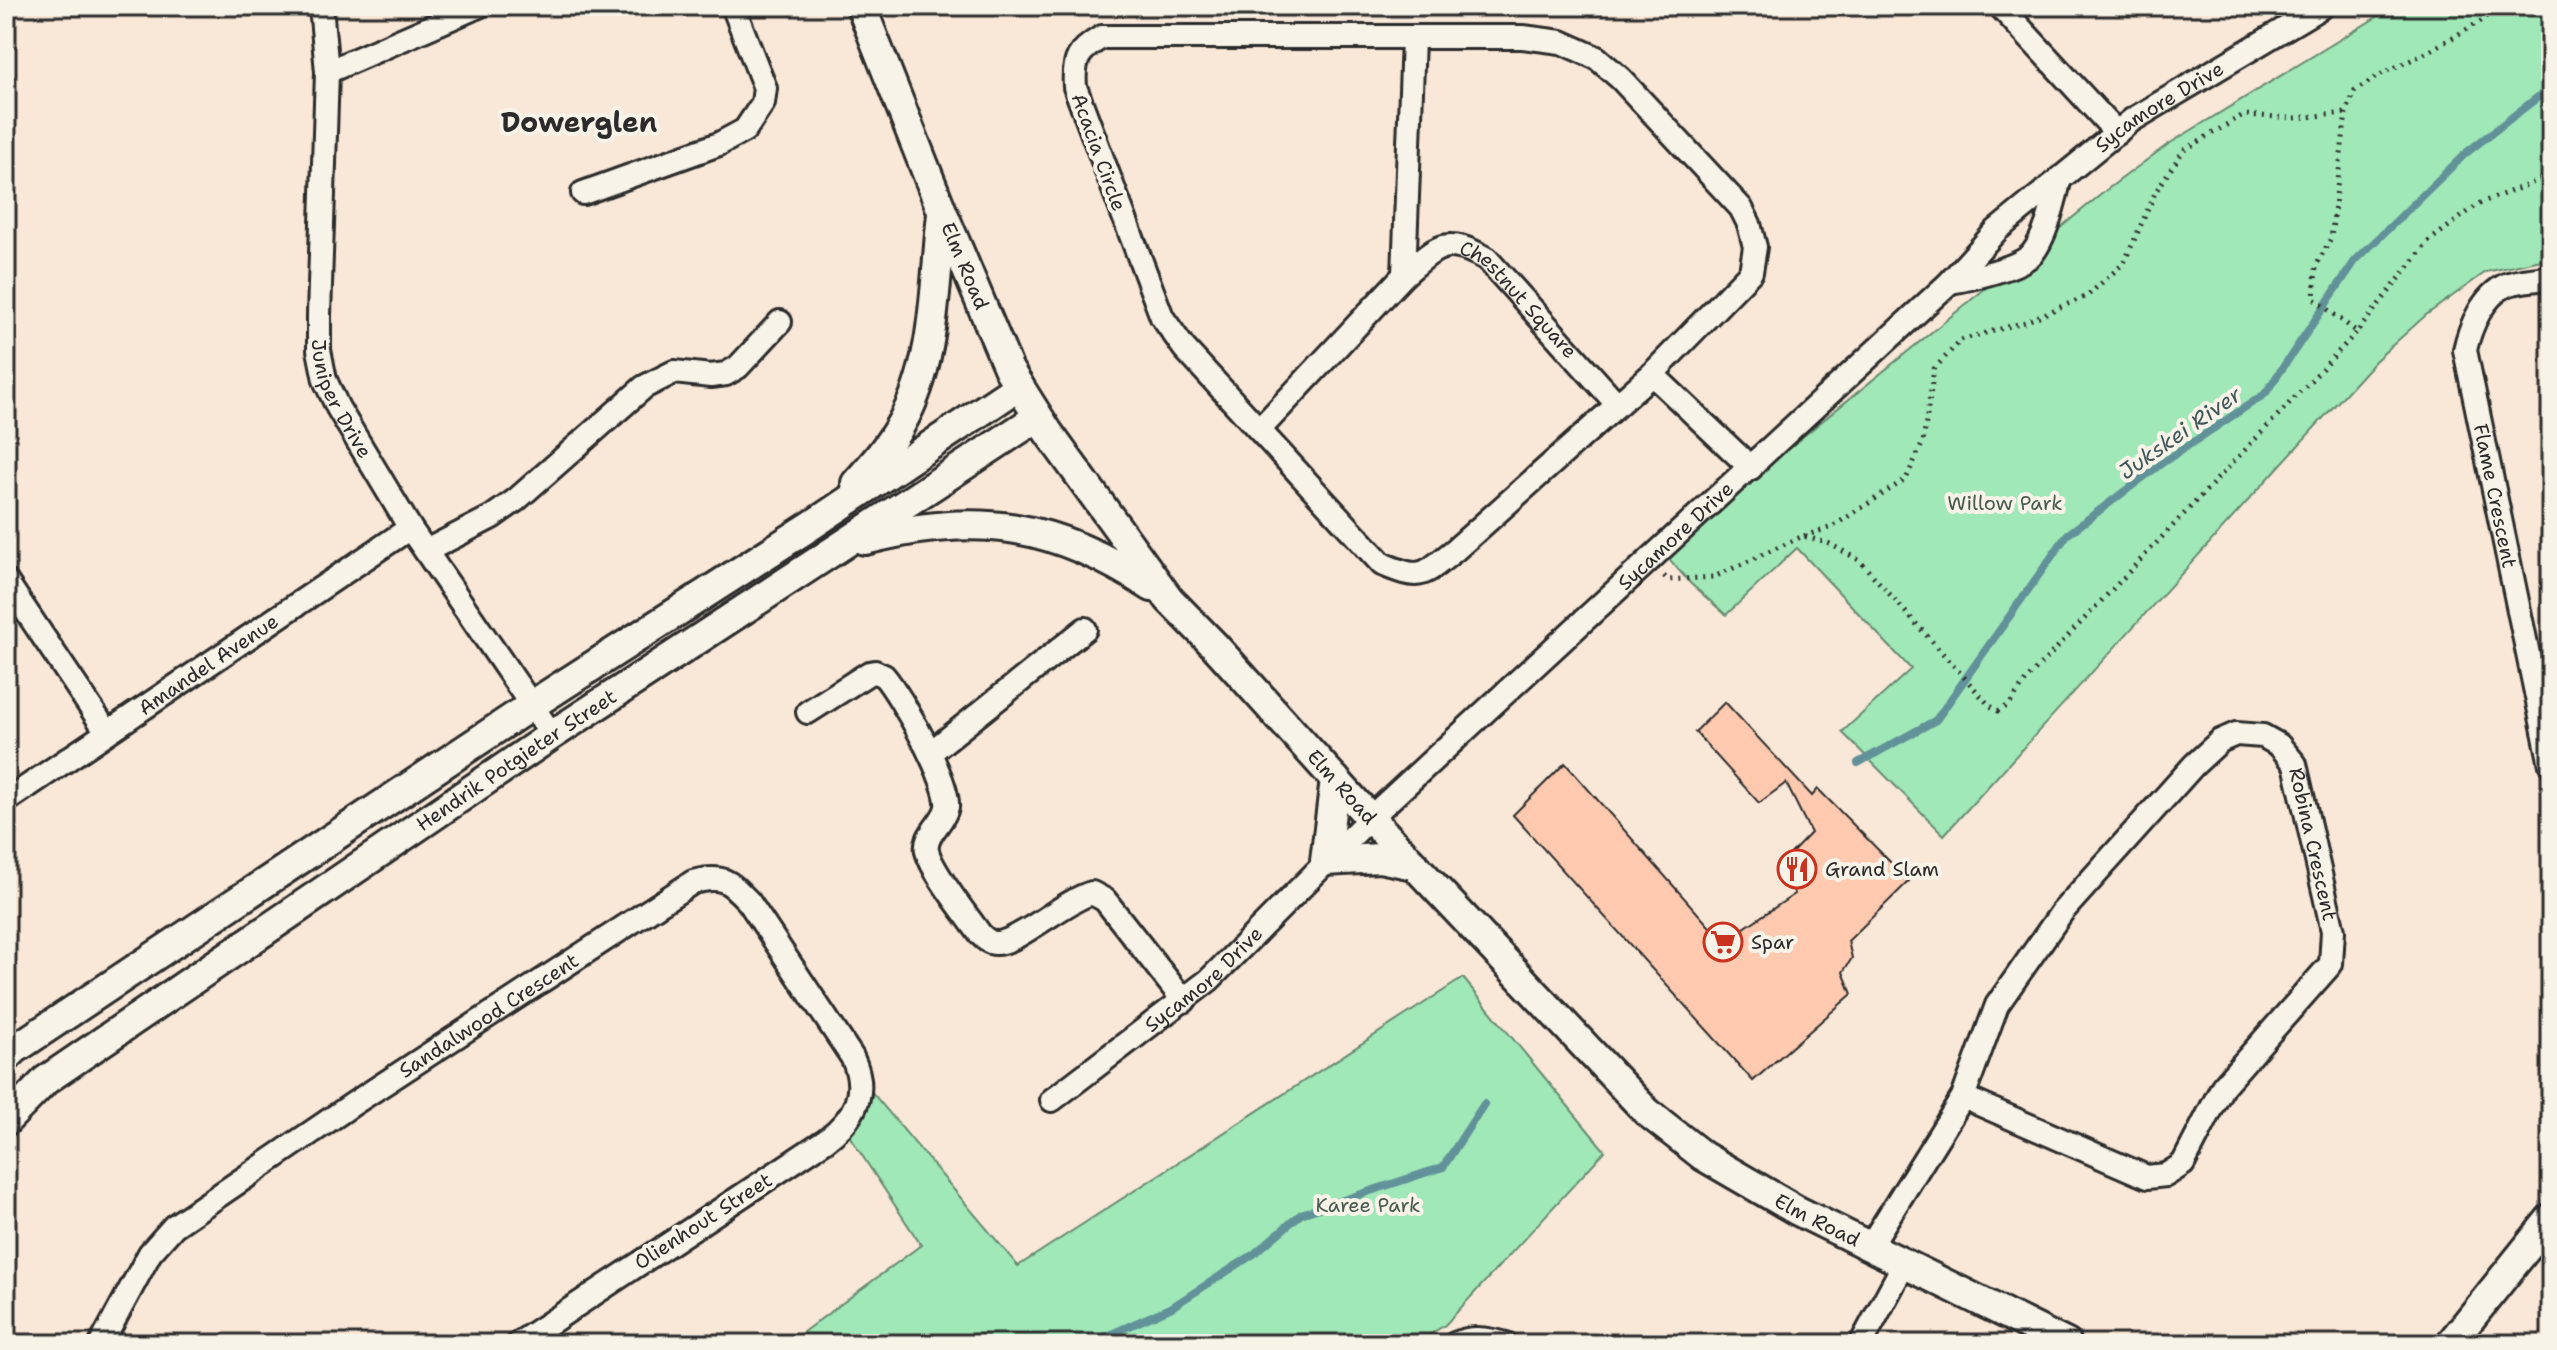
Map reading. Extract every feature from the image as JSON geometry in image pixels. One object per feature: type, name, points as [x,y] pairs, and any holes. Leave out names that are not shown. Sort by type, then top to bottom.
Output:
[{"type":"street","name":"Juniper Drive","points":[[319,6],[327,72],[319,350],[325,380],[338,408],[410,528],[552,735]]},
{"type":"street","points":[[327,72],[479,6]]},
{"type":"street","points":[[583,193],[719,144],[745,130],[763,103],[765,88],[733,6]]},
{"type":"street","name":"Elm Road","points":[[861,6],[942,211],[1019,386],[1169,599],[1647,1112],[1703,1156],[1796,1210],[2067,1344]]},
{"type":"street","points":[[2000,6],[2117,133]]},
{"type":"street","name":"Sycamore Drive","points":[[1052,1100],[1184,1001],[1229,961],[1370,818],[1950,282],[1997,230],[2132,120],[2323,6]]},
{"type":"street","name":"Acacia Circle","points":[[1102,37],[1413,39],[1523,37],[1561,42],[1597,58],[1621,79],[1741,208],[1755,247],[1751,272],[1652,374],[1455,550],[1428,571],[1416,576],[1382,564],[1184,348],[1162,317],[1075,87],[1073,70],[1081,49],[1102,37]]},
{"type":"street","points":[[1404,275],[1413,39]]},
{"type":"street","points":[[1950,282],[1977,278],[2023,261],[2032,254],[2060,178]]},
{"type":"street","points":[[812,525],[881,455],[902,424],[917,390],[931,332],[942,211]]},
{"type":"street","name":"Chestnut Square","points":[[1260,429],[1404,275],[1427,255],[1448,245],[1464,246],[1487,259],[1617,404]]},
{"type":"street","name":"Flame Crescent","points":[[2551,277],[2506,285],[2489,299],[2469,329],[2465,350],[2551,765]]},
{"type":"street","points":[[426,551],[492,517],[516,500],[644,387],[674,372],[711,376],[726,374],[738,367],[780,322]]},
{"type":"street","points":[[1652,374],[1751,468]]},
{"type":"street","name":"Hendrik Potgieter Street","points":[[6,1058],[15,1049],[532,705],[812,525],[1019,386]]},
{"type":"street","name":"Hendrik Potgieter Street","points":[[6,1121],[46,1080],[552,735],[1038,417]]},
{"type":"street","points":[[846,545],[936,526],[973,523],[1015,528],[1048,535],[1087,550],[1125,569],[1169,599]]},
{"type":"street","name":"Amandel Avenue","points":[[6,801],[410,528]]},
{"type":"street","points":[[6,581],[107,732]]},
{"type":"street","points":[[930,753],[1085,629]]},
{"type":"street","points":[[808,712],[875,672],[888,681],[930,753],[947,801],[946,811],[928,841],[928,853],[936,870],[980,934],[986,940],[998,943],[1092,893],[1105,900],[1184,1001]]},
{"type":"street","name":"Robina Crescent","points":[[1870,1246],[1963,1097],[1997,1005],[2072,901],[2194,765],[2220,741],[2236,734],[2263,736],[2279,745],[2295,764],[2333,931],[2331,964],[2223,1086],[2183,1164],[2166,1175],[2147,1177],[1963,1097]]},
{"type":"street","points":[[1335,779],[1325,861],[1380,858],[1414,865]]},
{"type":"street","name":"Sandalwood Crescent","points":[[101,1344],[150,1253],[174,1226],[366,1095],[693,882],[719,878],[728,881],[749,902],[833,1026],[855,1064],[858,1077]]},
{"type":"street","name":"Olienhout Street","points":[[518,1344],[838,1131],[856,1108],[858,1077]]},
{"type":"street","points":[[2450,1344],[2551,1218]]},
{"type":"street","points":[[1861,1344],[1904,1264]]},
{"type":"street","points":[[1455,1344],[1480,1339],[1506,1344]]},
{"type":"path","points":[[2357,332],[2314,299],[2316,266],[2331,238],[2346,113],[2355,91],[2467,29],[2500,6]]},
{"type":"path","points":[[1648,562],[1668,580],[1714,577],[1803,536],[1832,527],[1906,479],[1923,442],[1934,369],[1961,340],[2025,322],[2087,296],[2124,263],[2156,191],[2183,151],[2243,115],[2295,118],[2346,113]]},
{"type":"path","points":[[1803,536],[1830,544],[1859,560],[1989,705],[1998,711],[2009,705],[2028,678],[2357,332],[2429,241],[2480,203],[2551,176]]},
{"type":"green space","name":"Willow Park","points":[[2395,6],[2551,6],[2551,258],[2486,272],[2426,315],[2375,361],[1944,835],[1842,732],[1911,669],[1797,548],[1726,615],[1691,584],[1662,551],[2109,188],[2167,145]]},
{"type":"green space","name":"Karee Park","points":[[1463,978],[1605,1151],[1445,1325],[1414,1344],[787,1344],[921,1245],[846,1131],[860,1078],[1018,1266]]},
{"type":"building","points":[[1725,702],[1812,796],[1818,789],[1909,881],[1848,941],[1852,958],[1843,972],[1852,994],[1753,1081],[1513,815],[1565,763],[1723,942],[1795,894],[1779,866],[1811,833],[1786,783],[1759,803],[1695,732]]},
{"type":"waterway","name":"Jukskei River","points":[[1858,763],[1936,720],[2067,535],[2162,463],[2265,394],[2355,261],[2466,153],[2551,87]]},
{"type":"waterway","name":"Jukskei River","points":[[1089,1344],[1172,1307],[1254,1254],[1301,1214],[1443,1167],[1484,1104]]},
{"type":"place","name":"Grand Slam","points":[[1797,869]]},
{"type":"place","name":"Spar","points":[[1723,942]]},
{"type":"district","name":"Dowerglen","points":[[579,122]]}]
